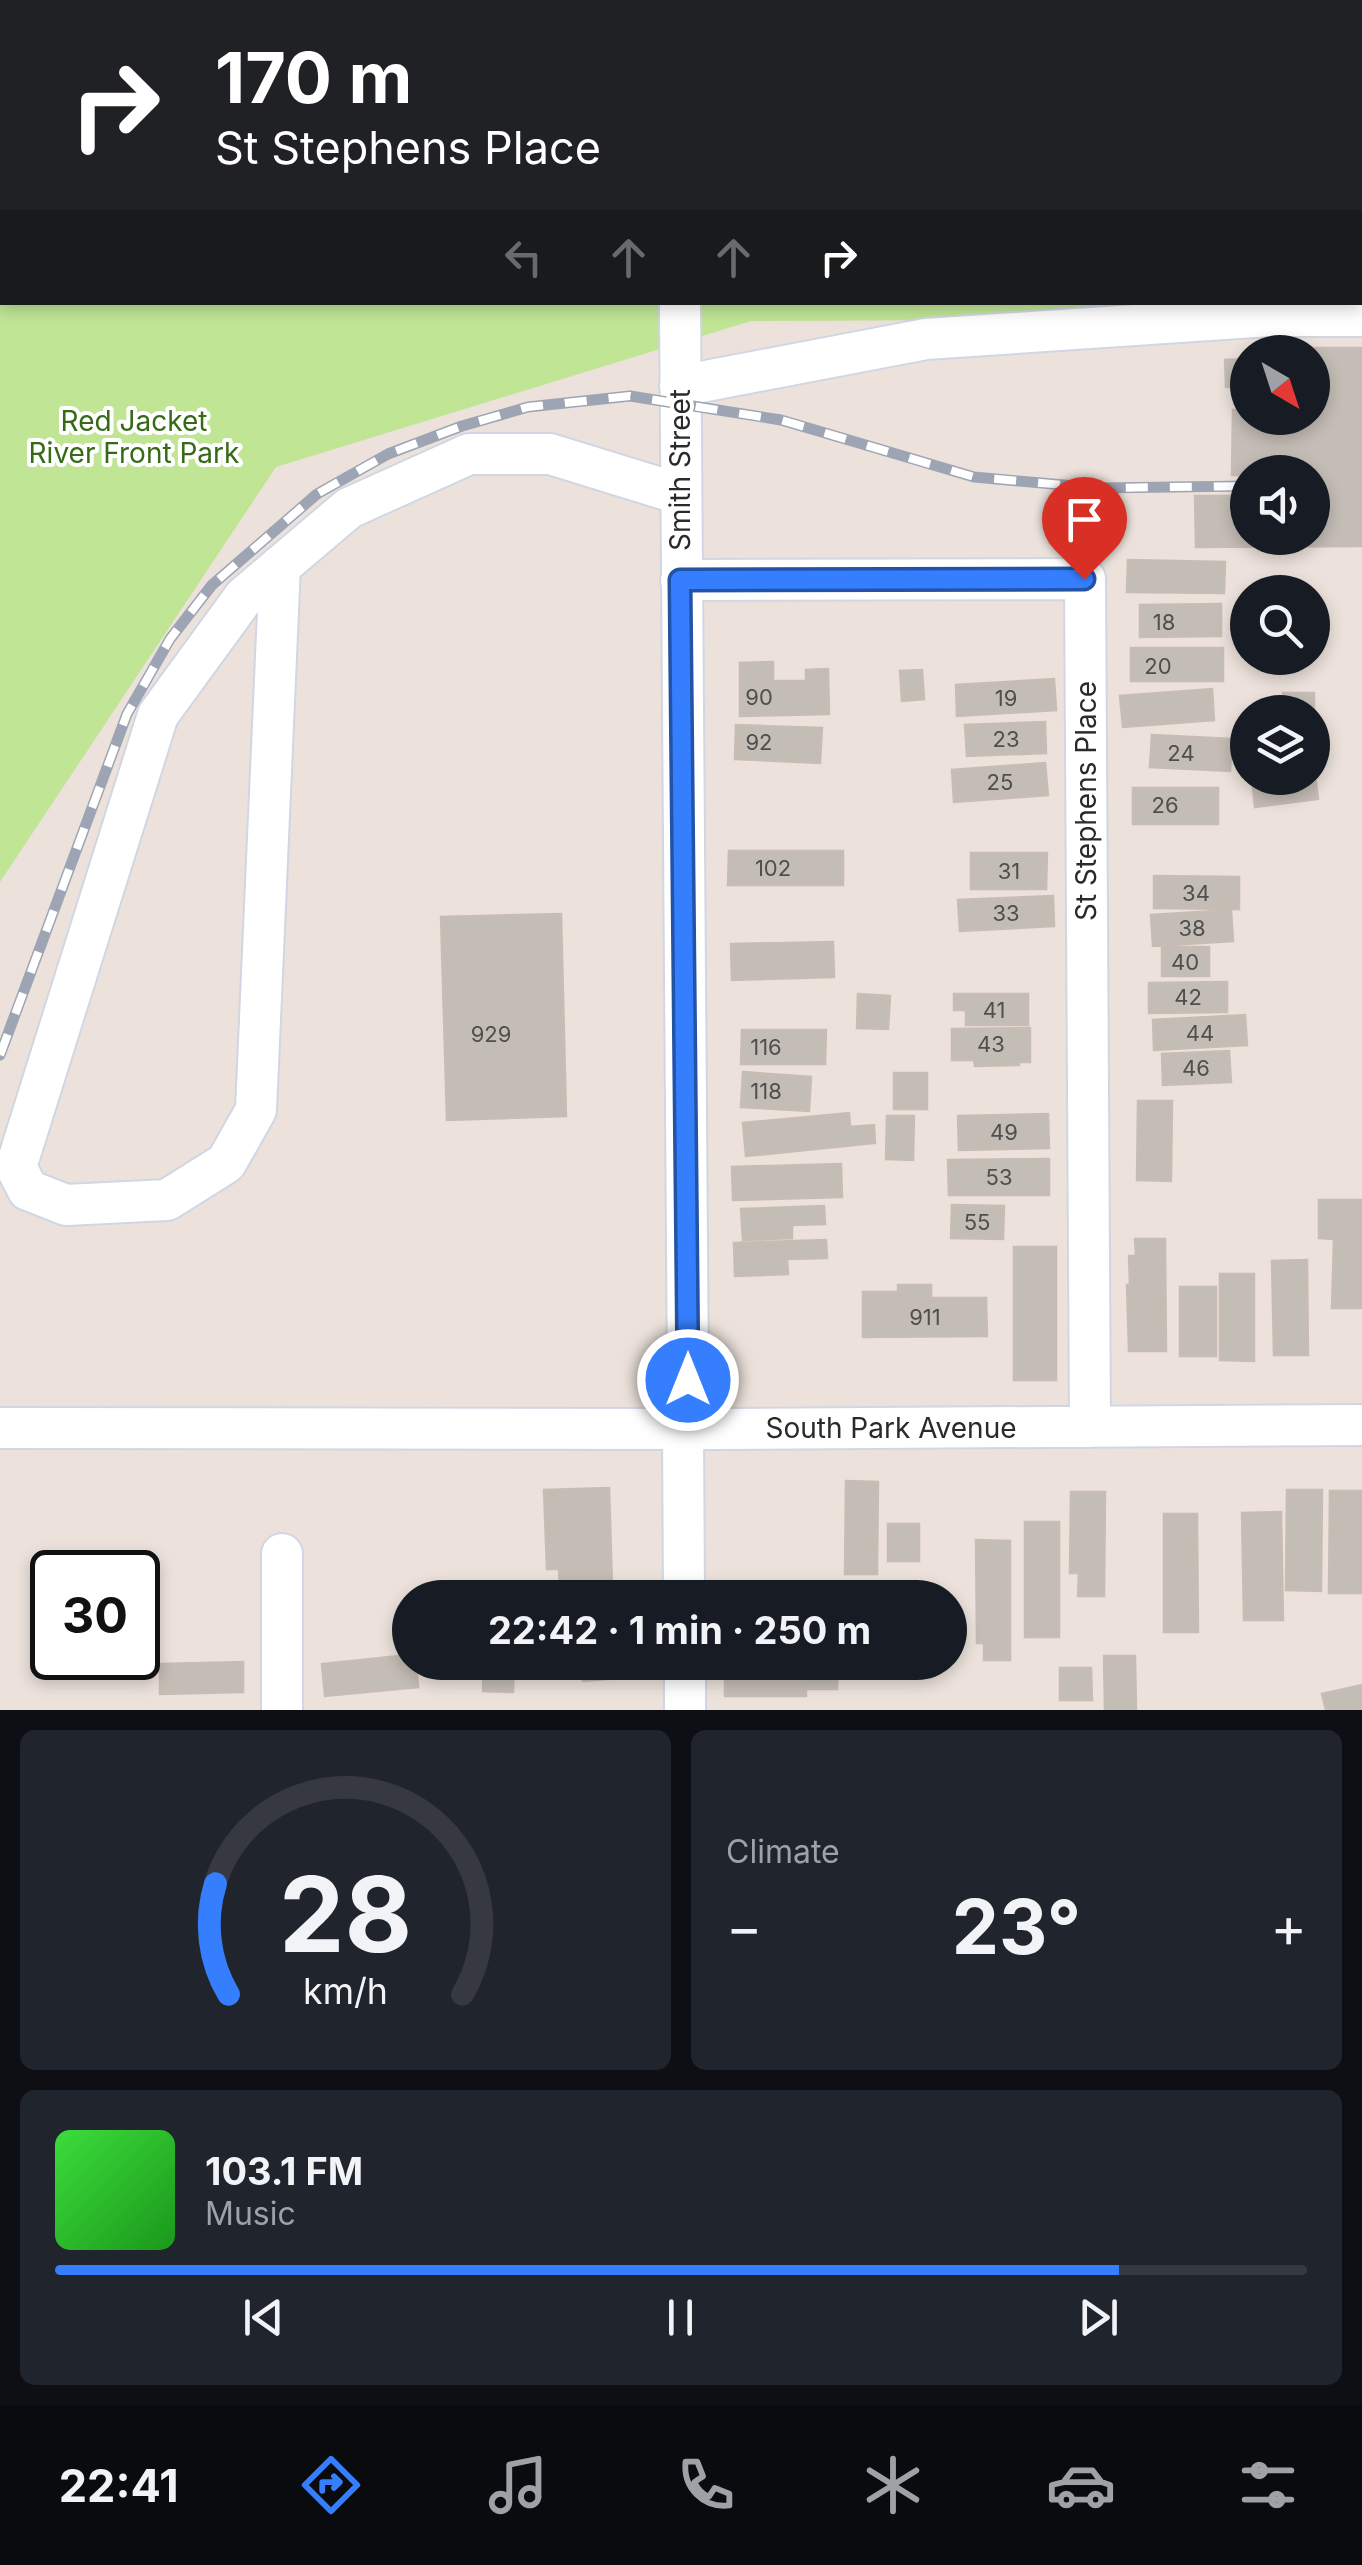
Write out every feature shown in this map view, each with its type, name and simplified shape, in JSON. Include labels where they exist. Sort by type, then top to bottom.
[{"type":"street","name":"Smith Street","points":[[680,305],[688,1360],[683,1429],[684,1580]]},
{"type":"street","points":[[680,386],[926,339],[1269,316],[1362,316]]},
{"type":"street","points":[[280,566],[256,1110],[226,1163],[167,1200],[66,1205],[28,1190],[8,1176],[158,715],[244,597],[280,566],[349,508],[469,454],[550,454],[680,494]]},
{"type":"street","name":"St Stephens Place","points":[[680,580],[1084,579],[1090,1427]]},
{"type":"street","name":"South Park Avenue","points":[[0,1428],[1362,1426]]},
{"type":"street","points":[[282,1554],[282,1710]]},
{"type":"street","points":[[685,1680],[686,1710]]},
{"type":"green space","name":"Red Jacket River Front Park","points":[[0,305],[1362,305],[1362,318],[751,321],[276,467],[0,882]]},
{"type":"building","points":[[1330,348],[1362,348],[1362,546],[1330,546],[1330,455],[1232,455],[1233,435],[1330,435]]},
{"type":"building","points":[[1225,360],[1230,360],[1230,387],[1226,387]]},
{"type":"building","points":[[1195,496],[1230,496],[1230,547],[1196,547]]},
{"type":"building","points":[[1128,560],[1225,562],[1224,593],[1127,592]]},
{"type":"building","points":[[1221,604],[1221,636],[1140,637],[1140,605]]},
{"type":"building","points":[[1131,648],[1223,648],[1223,681],[1131,681]]},
{"type":"building","points":[[773,662],[773,681],[806,681],[806,670],[828,669],[829,714],[740,716],[740,663]]},
{"type":"building","points":[[922,670],[924,699],[902,701],[900,671]]},
{"type":"building","points":[[1054,679],[1056,710],[957,716],[956,685]]},
{"type":"building","points":[[1212,689],[1214,720],[1123,727],[1120,696]]},
{"type":"building","points":[[1045,722],[1046,753],[967,756],[965,725]]},
{"type":"building","points":[[736,725],[822,728],[820,763],[735,759]]},
{"type":"building","points":[[1152,735],[1230,739],[1230,771],[1150,767]]},
{"type":"building","points":[[1045,763],[1048,795],[954,802],[952,770]]},
{"type":"building","points":[[1133,788],[1218,788],[1218,824],[1133,824]]},
{"type":"building","points":[[1254,795],[1318,795],[1318,799],[1255,807]]},
{"type":"building","points":[[729,851],[843,851],[843,885],[728,885]]},
{"type":"building","points":[[971,853],[1047,853],[1046,889],[971,889]]},
{"type":"building","points":[[1154,876],[1239,877],[1239,909],[1154,908]]},
{"type":"building","points":[[1053,896],[1054,926],[960,931],[958,900]]},
{"type":"building","points":[[1231,910],[1233,941],[1153,946],[1151,915]]},
{"type":"building","points":[[561,914],[566,1116],[447,1120],[441,917]]},
{"type":"building","points":[[833,942],[834,977],[732,980],[731,944]]},
{"type":"building","points":[[1162,947],[1209,947],[1209,976],[1162,976]]},
{"type":"building","points":[[1227,982],[1227,1012],[1149,1013],[1149,983]]},
{"type":"building","points":[[858,994],[890,996],[888,1029],[857,1028]]},
{"type":"building","points":[[954,994],[1028,994],[1028,1025],[966,1025],[966,1010],[954,1010]]},
{"type":"building","points":[[1245,1015],[1247,1045],[1154,1050],[1153,1020]]},
{"type":"building","points":[[1030,1028],[1030,1062],[975,1066],[974,1060],[952,1060],[952,1029]]},
{"type":"building","points":[[742,1030],[826,1030],[825,1064],[741,1064]]},
{"type":"building","points":[[1229,1051],[1231,1082],[1163,1085],[1162,1054]]},
{"type":"building","points":[[743,1072],[811,1077],[809,1111],[741,1107]]},
{"type":"building","points":[[894,1073],[927,1073],[927,1109],[894,1109]]},
{"type":"building","points":[[1138,1101],[1172,1101],[1171,1181],[1137,1180]]},
{"type":"building","points":[[849,1113],[850,1127],[874,1125],[875,1143],[746,1156],[743,1123]]},
{"type":"building","points":[[1048,1114],[1049,1148],[959,1150],[958,1116]]},
{"type":"building","points":[[887,1116],[914,1116],[913,1160],[886,1159]]},
{"type":"building","points":[[1049,1159],[1049,1195],[949,1195],[948,1160]]},
{"type":"building","points":[[841,1164],[842,1197],[733,1200],[732,1167]]},
{"type":"building","points":[[1319,1200],[1362,1200],[1361,1308],[1332,1308],[1334,1239],[1319,1238]]},
{"type":"building","points":[[952,1205],[1004,1206],[1003,1239],[951,1238]]},
{"type":"building","points":[[824,1206],[825,1224],[792,1225],[792,1238],[743,1240],[741,1209]]},
{"type":"building","points":[[1135,1239],[1165,1239],[1166,1351],[1129,1351],[1127,1285],[1129,1256],[1136,1256]]},
{"type":"building","points":[[826,1240],[827,1258],[787,1259],[788,1274],[735,1276],[734,1243]]},
{"type":"building","points":[[1014,1247],[1056,1247],[1056,1380],[1014,1380]]},
{"type":"building","points":[[1307,1260],[1308,1355],[1274,1355],[1272,1261]]},
{"type":"building","points":[[1220,1274],[1254,1274],[1254,1361],[1220,1360]]},
{"type":"building","points":[[898,1285],[931,1285],[931,1298],[986,1298],[987,1336],[863,1337],[863,1292],[898,1292]]},
{"type":"building","points":[[1180,1287],[1216,1287],[1216,1356],[1180,1356]]},
{"type":"building","points":[[846,1481],[878,1482],[877,1574],[845,1574]]},
{"type":"building","points":[[609,1488],[612,1580],[559,1580],[559,1569],[547,1569],[544,1490]]},
{"type":"building","points":[[1287,1490],[1322,1490],[1321,1591],[1286,1590]]},
{"type":"building","points":[[1330,1491],[1362,1491],[1362,1593],[1329,1593]]},
{"type":"building","points":[[1071,1492],[1105,1492],[1104,1596],[1078,1596],[1079,1573],[1070,1573]]},
{"type":"building","points":[[1281,1512],[1283,1620],[1244,1620],[1242,1513]]},
{"type":"building","points":[[1164,1514],[1197,1514],[1198,1632],[1164,1632]]},
{"type":"building","points":[[1025,1522],[1059,1522],[1059,1637],[1025,1637]]},
{"type":"building","points":[[888,1524],[919,1524],[919,1561],[888,1561]]},
{"type":"building","points":[[976,1540],[1010,1541],[1010,1660],[984,1660],[984,1643],[977,1643]]},
{"type":"building","points":[[1104,1656],[1135,1656],[1136,1710],[1105,1710]]},
{"type":"building","points":[[392,1657],[392,1680],[417,1680],[418,1687],[325,1696],[322,1664]]},
{"type":"building","points":[[243,1662],[243,1692],[160,1694],[160,1664]]},
{"type":"building","points":[[1060,1668],[1091,1668],[1092,1700],[1060,1700]]},
{"type":"building","points":[[483,1680],[513,1680],[513,1692],[483,1691]]},
{"type":"building","points":[[725,1680],[837,1680],[837,1689],[806,1689],[806,1696],[725,1696]]},
{"type":"building","points":[[1362,1685],[1362,1710],[1326,1710],[1322,1694]]},
{"type":"railway","points":[[0,1055],[127,714],[170,639],[212,585],[317,494],[388,454],[528,407],[630,396],[781,420],[974,477],[1098,488],[1230,486]]},
{"type":"route","points":[[688,1380],[680,580],[1084,579]]}]
